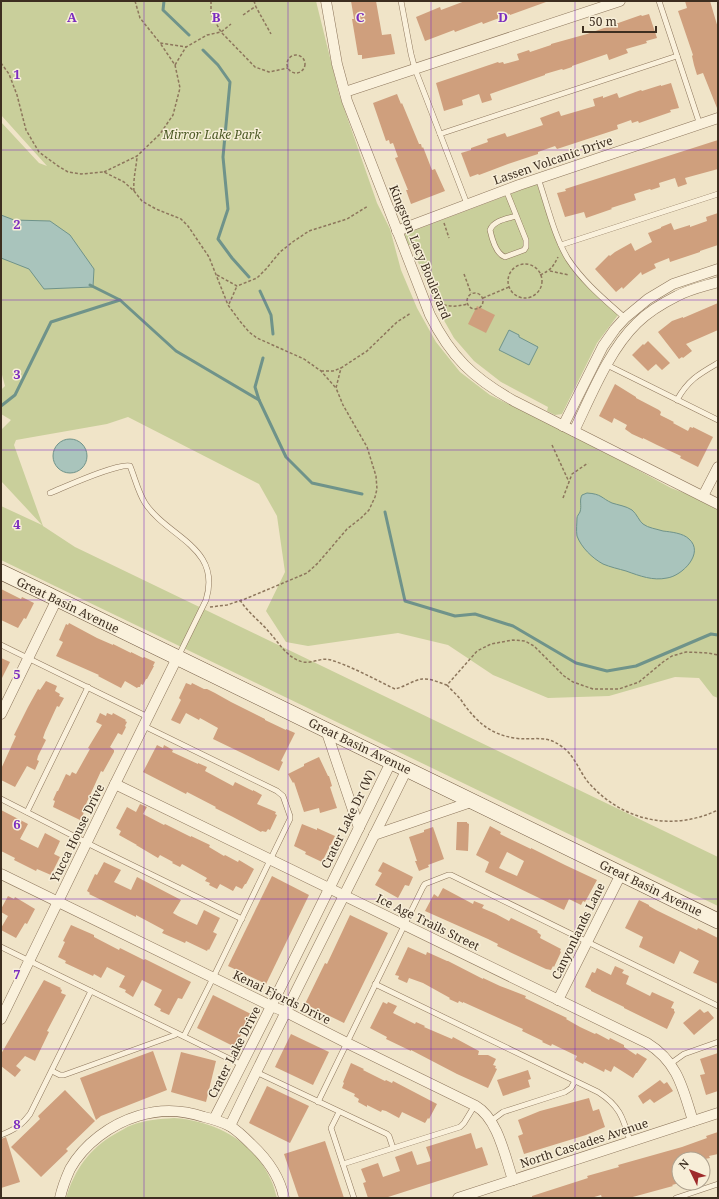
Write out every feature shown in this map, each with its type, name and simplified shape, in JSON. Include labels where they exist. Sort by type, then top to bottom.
[{"type":"street","name":"Kingston Lacy Boulevard","points":[[326,1],[337,64],[345,92],[430,315],[445,341],[457,357],[484,382],[498,391],[563,426],[718,504]]},
{"type":"street","points":[[345,92],[620,1]]},
{"type":"street","name":"Lassen Volcanic Drive","points":[[397,230],[538,178],[718,118]]},
{"type":"street","points":[[563,426],[603,346],[625,318],[648,299],[674,284],[718,269]]},
{"type":"street","points":[[574,431],[606,365],[629,331],[654,309],[679,295],[718,282]]},
{"type":"street","points":[[703,496],[718,467]]},
{"type":"street","name":"Great Basin Avenue","points":[[1,572],[718,921]]},
{"type":"street","points":[[1,714],[57,598]]},
{"type":"street","name":"Yucca House Drive","points":[[1,1019],[177,658]]},
{"type":"street","points":[[326,730],[359,828]]},
{"type":"street","name":"Crater Lake Dr (W)","points":[[330,889],[391,762]]},
{"type":"street","points":[[230,1126],[407,769]]},
{"type":"street","name":"Ice Age Trails Street","points":[[115,784],[652,1046],[670,1064],[681,1083],[693,1121]]},
{"type":"street","points":[[374,835],[474,801]]},
{"type":"street","name":"Kenai Fjords Drive","points":[[1,874],[475,1105],[482,1110],[491,1121],[497,1133],[513,1180]]},
{"type":"street","name":"Canyonlands Lane","points":[[558,1000],[621,874]]},
{"type":"street","name":"Crater Lake Drive","points":[[214,1119],[330,889]]},
{"type":"street","points":[[60,1198],[62,1188],[70,1169],[91,1143],[121,1123],[137,1116],[167,1111],[190,1112],[214,1119],[230,1126],[260,1152],[274,1172],[284,1198]]},
{"type":"street","name":"North Cascades Avenue","points":[[458,1198],[718,1113]]},
{"type":"lane","points":[[401,1],[414,69],[467,204]]},
{"type":"lane","points":[[659,1],[700,125]]},
{"type":"lane","points":[[440,134],[677,56]]},
{"type":"lane","points":[[538,178],[561,245],[567,258],[577,272],[602,298],[625,318]]},
{"type":"lane","points":[[506,190],[526,240],[526,247],[524,250],[505,257],[501,256],[490,230],[492,226],[498,222],[516,216]]},
{"type":"lane","points":[[561,245],[718,194]]},
{"type":"lane","points":[[678,400],[684,388],[690,381],[718,363]]},
{"type":"lane","points":[[606,365],[718,420]]},
{"type":"lane","points":[[50,493],[114,468],[126,465],[130,466],[145,503],[158,518],[201,556],[208,571],[209,586],[206,600],[177,658]]},
{"type":"lane","points":[[1,645],[88,687],[146,721],[283,796],[290,819],[184,1036]]},
{"type":"lane","points":[[27,812],[88,687]]},
{"type":"lane","points":[[1,799],[242,919]]},
{"type":"lane","points":[[318,1102],[425,884],[451,875],[718,1006]]},
{"type":"lane","points":[[1,947],[242,1064]]},
{"type":"lane","points":[[375,984],[602,1094],[617,1107],[625,1123],[630,1141]]},
{"type":"lane","points":[[1,1136],[18,1128],[26,1120],[91,991]]},
{"type":"lane","points":[[52,1071],[60,1075],[64,1075],[175,1035],[176,1033]]},
{"type":"lane","points":[[670,1064],[684,1054],[718,1042]]},
{"type":"lane","points":[[256,1072],[387,1134],[393,1148]]},
{"type":"lane","points":[[491,1121],[507,1111],[565,1092],[571,1088],[575,1081]]},
{"type":"lane","points":[[343,1164],[460,1127],[475,1105]]},
{"type":"lane","points":[[338,1112],[331,1128],[354,1198]]},
{"type":"lane","points":[[676,1198],[718,1184]]},
{"type":"path","points":[[1,63],[9,74],[17,95],[26,130],[39,152],[68,172],[81,174],[104,172],[137,156],[160,134],[173,115],[180,88],[174,65],[160,43],[140,18],[135,1]]},
{"type":"path","points":[[211,1],[211,14],[221,32],[254,67],[270,72],[288,68]]},
{"type":"path","points":[[254,1],[272,34]]},
{"type":"path","points":[[243,15],[256,6]]},
{"type":"path","points":[[174,65],[186,47],[207,35],[221,32],[231,24]]},
{"type":"path","points":[[160,43],[186,47]]},
{"type":"path","points":[[296,54],[304,58],[306,64],[301,72],[295,73],[288,68],[287,62],[290,56],[296,54]]},
{"type":"path","points":[[134,191],[133,180],[137,156]]},
{"type":"path","points":[[104,172],[124,182],[142,201],[156,209],[181,218],[209,256],[228,305],[248,332],[257,338],[304,359],[321,372],[336,388],[343,405],[371,457],[376,476],[377,485],[375,497],[365,514],[347,529],[311,570],[227,605],[202,608]]},
{"type":"path","points":[[228,305],[237,286],[257,278],[280,252],[294,241],[309,231],[347,219],[368,206]]},
{"type":"path","points":[[443,222],[449,238]]},
{"type":"path","points":[[550,271],[558,257]]},
{"type":"path","points":[[523,265],[533,267],[540,274],[542,280],[541,286],[535,295],[524,298],[518,296],[509,287],[508,278],[510,273],[518,266],[523,265]]},
{"type":"path","points":[[540,274],[550,271],[569,275]]},
{"type":"path","points":[[464,274],[471,294]]},
{"type":"path","points":[[217,275],[237,286]]},
{"type":"path","points":[[482,298],[509,287]]},
{"type":"path","points":[[471,294],[479,294],[482,298],[483,303],[478,309],[472,309],[467,304],[467,298],[471,294]]},
{"type":"path","points":[[439,303],[448,306],[467,304]]},
{"type":"path","points":[[321,372],[333,372],[342,368],[367,351],[396,322],[411,313]]},
{"type":"path","points":[[336,388],[342,368]]},
{"type":"path","points":[[552,445],[569,482]]},
{"type":"path","points":[[563,498],[572,474],[588,463]]},
{"type":"path","points":[[240,600],[269,631],[284,650],[298,660],[306,663],[328,659],[341,663],[395,689],[421,679],[428,679],[447,685],[480,723],[492,731],[503,736],[516,738],[542,738],[554,741],[563,746],[571,755],[579,769],[598,794],[610,803],[634,816],[662,821],[685,820],[703,816],[718,810]]},
{"type":"path","points":[[447,685],[477,651],[491,644],[509,640],[525,641],[534,646],[564,676],[573,682],[593,689],[619,689],[639,682],[672,656],[686,652],[718,655]]},
{"type":"green space","name":"Mirror Lake Park","points":[[1,1],[316,1],[339,94],[377,203],[390,229],[401,270],[417,308],[436,342],[460,372],[490,395],[588,443],[671,488],[695,497],[718,510],[718,698],[713,696],[699,678],[675,677],[609,696],[548,698],[493,675],[448,645],[398,633],[308,646],[286,642],[266,611],[285,572],[277,516],[259,484],[128,417],[107,424],[16,440],[14,445],[43,526],[75,547],[718,857],[718,906],[1,560],[1,506],[42,525],[1,481],[1,430],[11,420],[1,414],[1,390],[5,386],[1,371],[1,122],[39,163],[47,166],[1,115]]},
{"type":"green space","points":[[537,184],[556,241],[575,273],[618,315],[597,343],[562,414],[555,415],[547,411],[548,407],[501,382],[474,361],[454,338],[437,308],[411,245],[408,245],[405,237],[405,234]]},
{"type":"green space","points":[[174,1118],[204,1123],[232,1136],[243,1144],[254,1154],[263,1166],[272,1182],[277,1198],[66,1198],[74,1178],[84,1161],[90,1153],[106,1140],[137,1123]]},
{"type":"water","points":[[1,215],[14,220],[50,221],[70,235],[94,269],[93,287],[44,289],[29,269],[1,258]]},
{"type":"water","points":[[509,330],[538,347],[529,365],[499,350]]},
{"type":"water","points":[[67,439],[73,439],[82,444],[86,450],[86,462],[82,468],[73,473],[67,473],[58,468],[53,459],[53,453],[58,444]]},
{"type":"water","points":[[587,493],[599,495],[612,503],[630,509],[642,523],[647,526],[684,535],[693,545],[693,557],[690,563],[679,573],[673,576],[657,579],[641,576],[599,562],[584,548],[577,536],[577,518],[581,510],[581,497]]},
{"type":"building","points":[[351,1],[376,1],[382,35],[391,34],[395,54],[362,59],[362,55],[358,55],[352,19],[354,19]]},
{"type":"building","points":[[465,1],[546,2],[483,24],[482,22],[455,32],[454,30],[425,41],[416,17],[440,7],[441,10]]},
{"type":"building","points":[[685,1],[710,1],[718,28],[718,108],[703,73],[697,75],[693,55],[678,11],[687,8]]},
{"type":"building","points":[[649,14],[657,38],[646,41],[647,43],[626,49],[628,53],[609,60],[607,54],[563,70],[545,74],[490,94],[492,100],[482,103],[479,94],[462,100],[463,105],[444,111],[436,83],[498,62],[503,62],[504,64],[519,60],[517,54],[529,50],[530,52],[641,15]]},
{"type":"building","points":[[671,83],[679,108],[670,110],[671,112],[639,123],[638,121],[632,123],[631,120],[617,125],[618,129],[557,149],[555,146],[538,152],[538,154],[470,177],[461,153],[488,142],[487,139],[505,133],[507,137],[543,125],[540,118],[559,111],[561,116],[595,106],[593,99],[603,96],[603,98],[617,93],[619,98],[641,90],[642,91]]},
{"type":"building","points":[[397,94],[419,144],[421,144],[422,148],[423,147],[432,170],[435,169],[445,191],[411,204],[406,190],[408,190],[395,158],[398,157],[393,143],[390,144],[389,140],[386,141],[373,103]]},
{"type":"building","points":[[718,140],[718,169],[685,178],[687,184],[678,187],[675,178],[659,183],[660,187],[634,194],[636,200],[586,218],[584,212],[565,217],[557,193],[566,191],[565,189]]},
{"type":"building","points":[[718,213],[718,245],[670,262],[669,258],[654,264],[656,268],[642,275],[641,272],[623,289],[622,287],[616,292],[595,269],[609,255],[610,256],[631,243],[635,251],[652,242],[648,233],[661,227],[671,223],[674,230],[690,225],[690,227],[707,221],[706,217]]},
{"type":"building","points":[[718,303],[718,330],[686,344],[692,351],[683,358],[682,357],[679,359],[658,332],[672,321],[683,318]]},
{"type":"building","points":[[477,306],[495,315],[486,333],[468,324]]},
{"type":"building","points":[[648,341],[670,363],[662,370],[656,364],[648,371],[632,355]]},
{"type":"building","points":[[615,384],[636,398],[659,410],[661,412],[660,415],[674,422],[673,423],[688,431],[690,427],[693,427],[713,437],[698,467],[680,458],[681,456],[632,434],[625,429],[627,425],[614,418],[612,423],[599,416]]},
{"type":"building","points":[[1,589],[21,599],[22,597],[34,603],[26,619],[24,618],[18,628],[1,620]]},
{"type":"building","points":[[69,623],[97,638],[155,662],[143,685],[141,684],[140,687],[137,688],[125,681],[121,688],[98,676],[99,675],[56,656],[63,642],[59,640],[66,624],[68,625]]},
{"type":"building","points":[[1,658],[10,662],[1,680]]},
{"type":"building","points":[[46,681],[57,686],[55,691],[60,694],[59,696],[64,698],[59,707],[57,706],[45,732],[43,738],[46,740],[38,756],[37,760],[39,761],[35,770],[27,766],[15,787],[1,780],[1,769],[16,736],[14,735],[28,707],[38,689],[40,690]]},
{"type":"building","points":[[186,683],[191,685],[192,683],[207,689],[265,720],[295,733],[281,761],[283,762],[279,771],[213,739],[218,728],[200,718],[199,720],[186,713],[180,724],[171,720],[181,700],[179,698]]},
{"type":"building","points":[[100,713],[106,716],[107,713],[112,715],[113,713],[127,722],[122,735],[118,733],[110,747],[114,750],[114,752],[103,772],[101,771],[86,804],[88,805],[80,820],[53,807],[55,801],[53,800],[66,774],[70,776],[72,772],[76,774],[90,749],[88,748],[102,725],[96,722]]},
{"type":"building","points":[[157,745],[163,748],[164,745],[173,750],[172,752],[207,767],[205,771],[233,786],[235,782],[262,795],[257,804],[276,812],[275,814],[277,815],[270,830],[268,829],[266,832],[261,832],[187,792],[186,794],[143,772]]},
{"type":"building","points":[[319,757],[329,776],[332,786],[330,787],[337,808],[320,813],[319,808],[304,812],[294,782],[293,783],[288,774]]},
{"type":"building","points":[[140,804],[147,807],[143,814],[210,845],[209,847],[224,856],[225,855],[238,862],[239,860],[254,869],[246,884],[242,889],[236,886],[233,891],[220,884],[217,889],[205,881],[207,878],[182,864],[180,867],[160,855],[158,858],[119,835],[121,831],[116,828],[127,807],[136,812]]},
{"type":"building","points":[[1,810],[28,824],[20,839],[38,848],[45,833],[60,841],[54,854],[60,857],[51,875],[37,869],[36,871],[14,860],[15,858],[1,851]]},
{"type":"building","points":[[457,822],[467,822],[469,824],[468,851],[456,850]]},
{"type":"building","points":[[302,824],[317,830],[317,828],[335,836],[322,862],[305,854],[306,852],[294,846]]},
{"type":"building","points":[[490,826],[501,832],[500,834],[597,880],[585,902],[583,901],[581,905],[569,899],[564,910],[485,872],[489,862],[476,855]],"holes":[[[507,852],[524,861],[517,876],[499,868]]]},
{"type":"building","points":[[433,827],[444,859],[428,865],[429,867],[419,871],[409,837]]},
{"type":"building","points":[[104,862],[121,870],[114,882],[131,890],[137,877],[181,900],[173,913],[178,916],[197,925],[204,910],[220,918],[213,932],[217,934],[209,950],[208,949],[207,951],[186,941],[185,943],[162,933],[164,930],[136,915],[136,917],[89,894],[90,893],[87,891],[95,874],[97,875]]},
{"type":"building","points":[[383,862],[413,877],[409,886],[405,885],[398,898],[375,885],[382,873],[378,871]]},
{"type":"building","points":[[272,876],[309,895],[266,984],[228,966]]},
{"type":"building","points":[[443,888],[473,904],[474,901],[484,905],[482,908],[509,921],[511,918],[538,931],[537,932],[541,935],[540,938],[561,949],[554,967],[553,966],[551,970],[546,969],[497,946],[498,944],[488,939],[425,911],[434,894],[438,897]]},
{"type":"building","points":[[8,896],[14,899],[15,897],[35,909],[27,924],[25,923],[16,938],[1,930],[8,916],[1,912],[1,909]]},
{"type":"building","points":[[639,900],[697,930],[698,928],[718,938],[718,984],[693,973],[699,961],[680,951],[674,964],[639,947],[643,937],[625,928]]},
{"type":"building","points":[[350,915],[388,933],[344,1023],[305,1004],[325,963],[327,964]]},
{"type":"building","points":[[71,925],[94,935],[94,937],[119,950],[120,948],[144,960],[145,959],[191,982],[182,999],[178,998],[169,1015],[160,1011],[161,1009],[154,1005],[162,990],[142,980],[133,997],[125,992],[126,990],[119,987],[125,976],[107,967],[101,978],[94,974],[93,976],[65,963],[66,961],[58,957],[65,942],[63,941]]},
{"type":"building","points":[[408,947],[426,955],[427,952],[483,979],[526,996],[525,998],[567,1018],[566,1019],[580,1027],[609,1040],[610,1038],[624,1045],[624,1047],[636,1055],[637,1053],[647,1059],[633,1078],[614,1066],[611,1072],[605,1069],[604,1072],[584,1062],[583,1064],[575,1060],[577,1056],[552,1044],[551,1046],[542,1042],[543,1041],[522,1031],[523,1029],[463,1002],[459,1001],[458,1003],[449,999],[450,998],[423,983],[409,978],[407,983],[398,979],[399,976],[395,975]]},
{"type":"building","points":[[615,966],[624,970],[622,973],[629,976],[626,984],[650,996],[652,992],[674,1002],[671,1008],[674,1009],[675,1012],[667,1029],[585,987],[592,972],[595,973],[597,968],[611,975]]},
{"type":"building","points":[[44,980],[61,988],[61,993],[66,995],[47,1031],[49,1032],[35,1061],[25,1056],[16,1066],[21,1070],[15,1077],[1,1066],[1,1054]]},
{"type":"building","points":[[213,995],[251,1014],[235,1047],[197,1028]]},
{"type":"building","points":[[383,1002],[387,1004],[388,1002],[397,1006],[393,1013],[452,1039],[453,1037],[479,1051],[478,1055],[488,1055],[496,1059],[493,1065],[496,1066],[495,1068],[497,1069],[488,1088],[386,1039],[387,1037],[370,1028]]},
{"type":"building","points":[[700,1009],[704,1013],[708,1011],[714,1018],[694,1035],[683,1023]]},
{"type":"building","points":[[291,1034],[329,1052],[313,1085],[275,1067]]},
{"type":"building","points":[[153,1051],[167,1090],[101,1116],[96,1120],[80,1078]]},
{"type":"building","points":[[181,1052],[216,1061],[206,1102],[171,1092]]},
{"type":"building","points":[[718,1053],[718,1091],[706,1095],[700,1075],[705,1074],[700,1059]]},
{"type":"building","points":[[351,1063],[385,1081],[386,1080],[392,1083],[393,1081],[437,1104],[429,1119],[428,1118],[425,1123],[402,1112],[399,1118],[386,1111],[382,1110],[381,1112],[358,1102],[359,1099],[354,1096],[355,1094],[342,1088]]},
{"type":"building","points":[[528,1070],[531,1079],[528,1080],[530,1087],[503,1096],[497,1080]]},
{"type":"building","points":[[660,1080],[664,1084],[667,1082],[673,1091],[654,1103],[650,1099],[643,1104],[638,1096]]},
{"type":"building","points":[[267,1086],[309,1106],[290,1143],[249,1123]]},
{"type":"building","points":[[65,1090],[95,1121],[66,1149],[68,1151],[41,1177],[11,1147],[40,1119],[38,1116]]},
{"type":"building","points":[[589,1098],[593,1111],[599,1109],[605,1127],[586,1135],[524,1154],[518,1136],[523,1134],[518,1120],[540,1111]]},
{"type":"building","points":[[718,1132],[718,1154],[711,1156],[711,1151],[671,1151],[671,1187],[629,1198],[602,1198],[601,1195],[591,1198],[532,1198],[532,1196],[588,1178],[587,1176],[619,1167],[618,1165],[682,1147],[707,1138],[706,1136]]},
{"type":"building","points":[[471,1133],[476,1149],[482,1147],[488,1165],[385,1198],[368,1198],[363,1183],[366,1182],[361,1169],[378,1163],[383,1177],[400,1171],[395,1157],[412,1151],[417,1165],[431,1161],[426,1147]]},
{"type":"building","points":[[6,1137],[20,1182],[1,1188],[1,1139]]},
{"type":"building","points":[[325,1141],[344,1198],[299,1198],[284,1154]]},
{"type":"waterway","points":[[164,1],[163,10],[189,35]]},
{"type":"waterway","points":[[203,50],[218,65],[230,82],[223,157],[228,209],[218,239],[249,277]]},
{"type":"waterway","points":[[90,285],[120,300]]},
{"type":"waterway","points":[[260,291],[271,315],[273,334]]},
{"type":"waterway","points":[[1,406],[15,395],[51,322],[120,300],[176,351],[259,400]]},
{"type":"waterway","points":[[263,358],[255,387],[259,400],[286,457],[312,483],[362,494]]},
{"type":"waterway","points":[[385,512],[405,601],[455,616],[475,614],[513,626],[576,663],[607,671],[636,666],[711,634],[718,635]]}]
